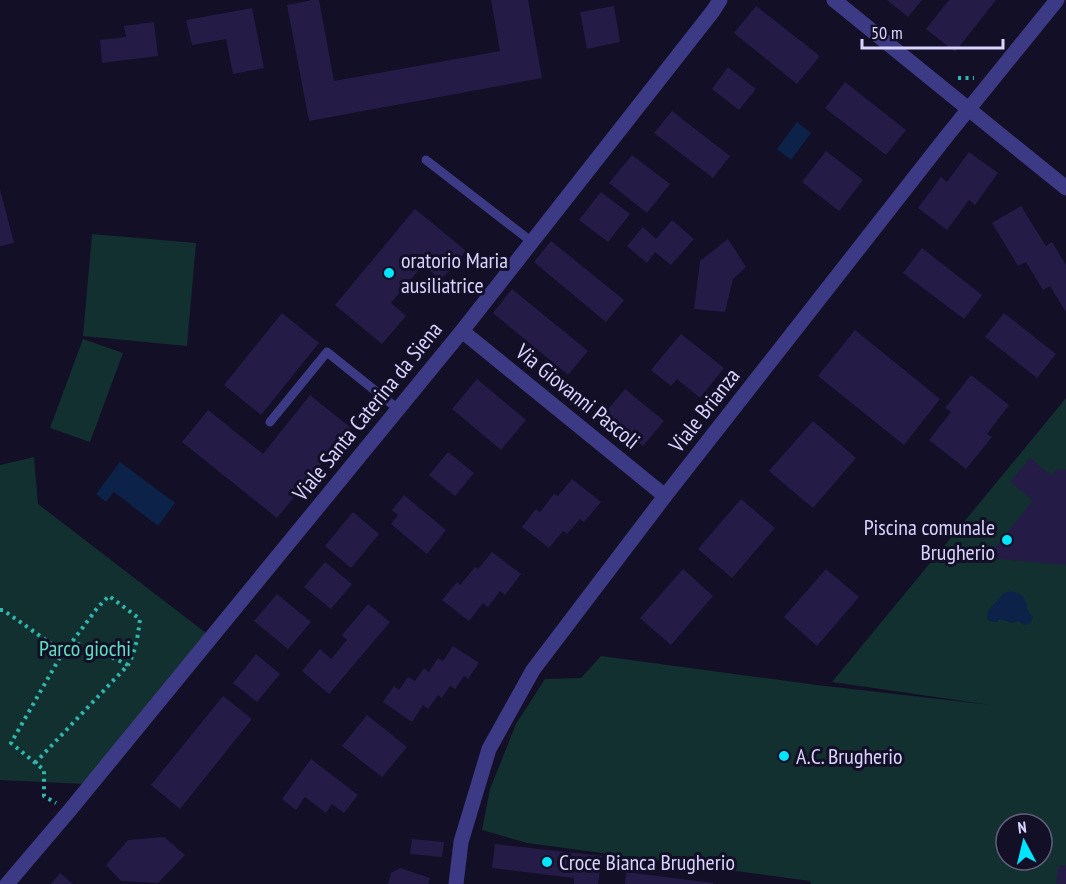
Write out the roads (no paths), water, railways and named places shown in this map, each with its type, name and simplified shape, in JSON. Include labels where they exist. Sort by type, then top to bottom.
[{"type":"street","name":"Viale Santa Caterina da Siena","points":[[7,884],[462,331],[720,0]]},
{"type":"street","points":[[834,0],[1066,188]]},
{"type":"street","name":"Viale Brianza","points":[[456,884],[460,842],[489,749],[533,670],[665,496],[1057,0]]},
{"type":"street","name":"Via Giovanni Pascoli","points":[[462,331],[665,496]]},
{"type":"lane","points":[[426,160],[532,242]]},
{"type":"lane","points":[[270,422],[327,352],[398,409]]},
{"type":"water","points":[[797,122],[811,133],[791,160],[777,149]]},
{"type":"water","points":[[120,462],[175,503],[158,526],[114,492],[106,502],[96,494]]},
{"type":"water","points":[[1011,591],[1018,593],[1027,603],[1027,609],[1033,617],[1029,624],[1024,625],[1019,621],[1012,623],[1000,619],[996,622],[988,620],[988,611],[1004,593]]},
{"type":"place","name":"oratorio Maria ausiliatrice","points":[[389,273]]},
{"type":"place","name":"Piscina comunale Brugherio","points":[[1007,540]]},
{"type":"place","name":"A.C. Brugherio","points":[[784,756]]},
{"type":"place","name":"Croce Bianca Brugherio","points":[[547,862]]},
{"type":"park label","name":"Parco giochi","points":[[85,648]]}]
